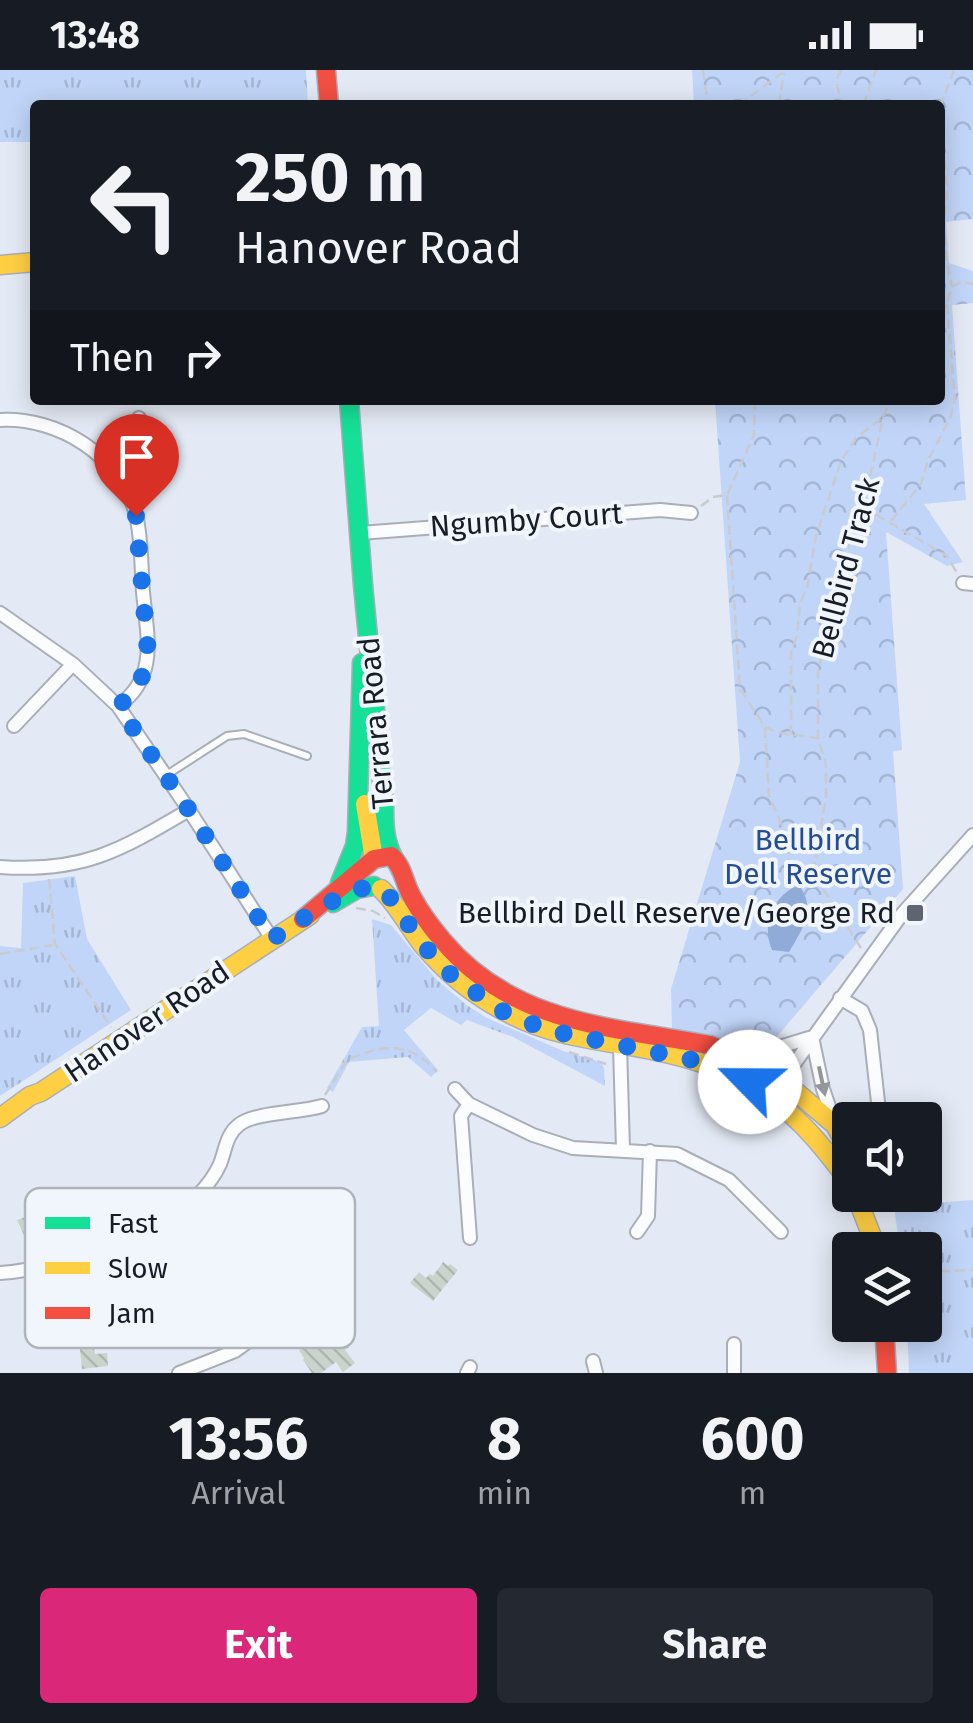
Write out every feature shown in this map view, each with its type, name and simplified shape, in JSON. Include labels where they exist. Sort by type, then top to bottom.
[{"type":"main road","points":[[326,70],[329,100]]},
{"type":"main road","points":[[0,265],[30,262]]},
{"type":"main road","name":"Terrara Road","points":[[350,405],[384,834],[409,893],[436,934],[476,976],[534,1008],[777,1088],[832,1157]]},
{"type":"main road","name":"Terrara Road","points":[[337,888],[355,846],[363,585]]},
{"type":"main road","name":"Terrara Road","points":[[360,774],[372,861]]},
{"type":"main road","points":[[384,855],[398,866],[396,885],[377,888],[367,876],[372,861],[384,855]]},
{"type":"main road","name":"Hanover Road","points":[[303,918],[372,861]]},
{"type":"main road","name":"Terrara Road","points":[[377,888],[389,896],[423,945],[452,976],[524,1022],[547,1030],[710,1045],[832,1123]]},
{"type":"main road","name":"Hanover Road","points":[[0,1120],[30,1096],[303,918],[357,889],[377,888]]},
{"type":"main road","points":[[885,1342],[887,1373]]},
{"type":"street","points":[[107,462],[139,418]]},
{"type":"street","points":[[0,420],[19,419],[58,430],[107,462],[129,496],[136,516],[148,653],[140,686],[118,706]]},
{"type":"street","name":"Ngumby Court","points":[[360,532],[660,510],[692,512]]},
{"type":"street","points":[[0,613],[73,664],[118,706],[272,939]]},
{"type":"street","points":[[14,726],[73,664]]},
{"type":"street","points":[[0,867],[47,867],[90,860],[136,842],[189,810]]},
{"type":"street","points":[[777,1088],[902,914],[973,835]]},
{"type":"street","points":[[840,998],[862,1012],[870,1030],[878,1102]]},
{"type":"street","points":[[812,1036],[832,1116]]},
{"type":"street","name":"Terrara Road","points":[[710,1045],[760,1054],[812,1036]]},
{"type":"street","points":[[622,1038],[624,1150]]},
{"type":"street","points":[[456,1090],[468,1104],[532,1135],[574,1148],[677,1154],[728,1180],[781,1232]]},
{"type":"street","points":[[468,1104],[461,1116],[470,1238]]},
{"type":"street","points":[[204,1188],[212,1178],[230,1134],[241,1123],[322,1106]]},
{"type":"street","points":[[638,1232],[648,1216],[650,1151]]},
{"type":"street","points":[[0,1273],[25,1269]]},
{"type":"street","points":[[734,1344],[734,1373]]},
{"type":"street","points":[[179,1373],[240,1348]]},
{"type":"lane","points":[[165,776],[227,736],[244,734],[307,756]]},
{"type":"path","points":[[702,70],[707,100]]},
{"type":"path","points":[[746,100],[785,70]]},
{"type":"path","points":[[780,100],[785,70]]},
{"type":"path","points":[[841,70],[836,81],[841,100]]},
{"type":"path","points":[[864,100],[876,70]]},
{"type":"path","points":[[943,100],[954,70]]},
{"type":"path","points":[[945,170],[945,215]]},
{"type":"path","points":[[890,521],[920,484],[950,419],[955,398],[948,304],[952,286],[945,244]]},
{"type":"path","points":[[952,286],[962,282],[973,284]]},
{"type":"path","points":[[945,308],[948,304]]},
{"type":"path","points":[[754,405],[754,435],[727,495],[740,689],[765,727],[769,796],[788,840],[789,873],[814,874],[868,960]]},
{"type":"path","name":"Bellbird Track","points":[[814,874],[826,798],[826,764],[818,738],[818,671],[888,405]]},
{"type":"path","points":[[790,735],[791,651],[816,536],[841,461],[856,438],[884,417]]},
{"type":"path","points":[[692,512],[713,497],[727,495]]},
{"type":"path","points":[[861,506],[946,556],[968,584]]},
{"type":"path","points":[[765,727],[818,738]]},
{"type":"path","points":[[49,881],[54,944],[111,1026]]},
{"type":"path","points":[[0,954],[54,944]]},
{"type":"path","points":[[322,1106],[346,1062],[365,1053],[404,1048],[421,1056],[437,1072]]},
{"type":"path","points":[[942,1271],[973,1270]]},
{"type":"green space","points":[[0,70],[306,70],[308,100],[30,100],[30,142],[0,142]]},
{"type":"green space","name":"Bellbird Dell Reserve","points":[[692,70],[973,70],[973,219],[946,222],[949,263],[973,271],[973,303],[952,305],[966,500],[924,504],[963,562],[947,566],[886,532],[902,750],[893,751],[903,889],[774,1040],[722,1043],[672,1030],[671,989],[740,762],[715,405],[945,405],[945,100],[694,100]]},
{"type":"green space","points":[[75,876],[87,939],[131,1010],[0,1096],[0,946],[21,948],[23,883]]},
{"type":"green space","points":[[372,919],[391,925],[437,980],[487,1018],[563,1051],[601,1062],[605,1086],[513,1037],[467,1020],[461,1025],[431,1008],[404,1030],[438,1070],[431,1077],[408,1057],[349,1062],[333,1092],[327,1088],[362,1027],[379,1026]]},
{"type":"green space","points":[[973,1200],[973,1373],[909,1373],[908,1342],[942,1342],[942,1232],[898,1232],[895,1212],[942,1212],[942,1202]]},
{"type":"shaded area","points":[[799,885],[807,902],[803,927],[789,952],[772,950],[768,931],[772,912],[782,896]]},
{"type":"building","points":[[25,1217],[25,1237],[17,1220]]},
{"type":"building","points":[[443,1262],[458,1270],[433,1301],[410,1283],[419,1272],[426,1278],[433,1276]]},
{"type":"building","points":[[80,1348],[94,1348],[95,1354],[107,1353],[108,1366],[82,1369]]},
{"type":"building","points":[[348,1348],[345,1350],[355,1363],[343,1372],[336,1362],[321,1373],[312,1373],[299,1350]]},
{"type":"traffic: fast","points":[[349,405],[385,825],[394,859]]},
{"type":"traffic: fast","points":[[340,883],[357,832],[362,663]]},
{"type":"traffic: fast","points":[[333,903],[357,889],[374,886]]},
{"type":"traffic: slow","points":[[0,265],[30,262]]},
{"type":"traffic: slow","points":[[365,804],[374,859]]},
{"type":"traffic: slow","points":[[381,889],[432,955],[487,1001],[526,1022],[555,1031],[668,1054],[730,1074],[781,1105],[832,1160]]},
{"type":"traffic: slow","points":[[0,1118],[310,915]]},
{"type":"traffic: slow","points":[[725,1052],[782,1080],[832,1122]]},
{"type":"traffic: slow","points":[[862,1212],[870,1232]]},
{"type":"traffic: jam","points":[[326,70],[329,100]]},
{"type":"traffic: jam","points":[[303,919],[374,859],[391,856],[415,903],[439,936],[471,969],[500,990],[566,1017],[710,1045],[725,1052]]},
{"type":"traffic: jam","points":[[885,1342],[887,1373]]},
{"type":"place","name":"Bellbird Dell Reserve/George Rd","points":[[915,913]]},
{"type":"route","points":[[136,516],[148,653],[140,686],[118,706],[272,939],[357,889],[374,886],[389,896],[423,945],[452,976],[504,1012],[547,1030],[698,1061],[750,1082]]}]
